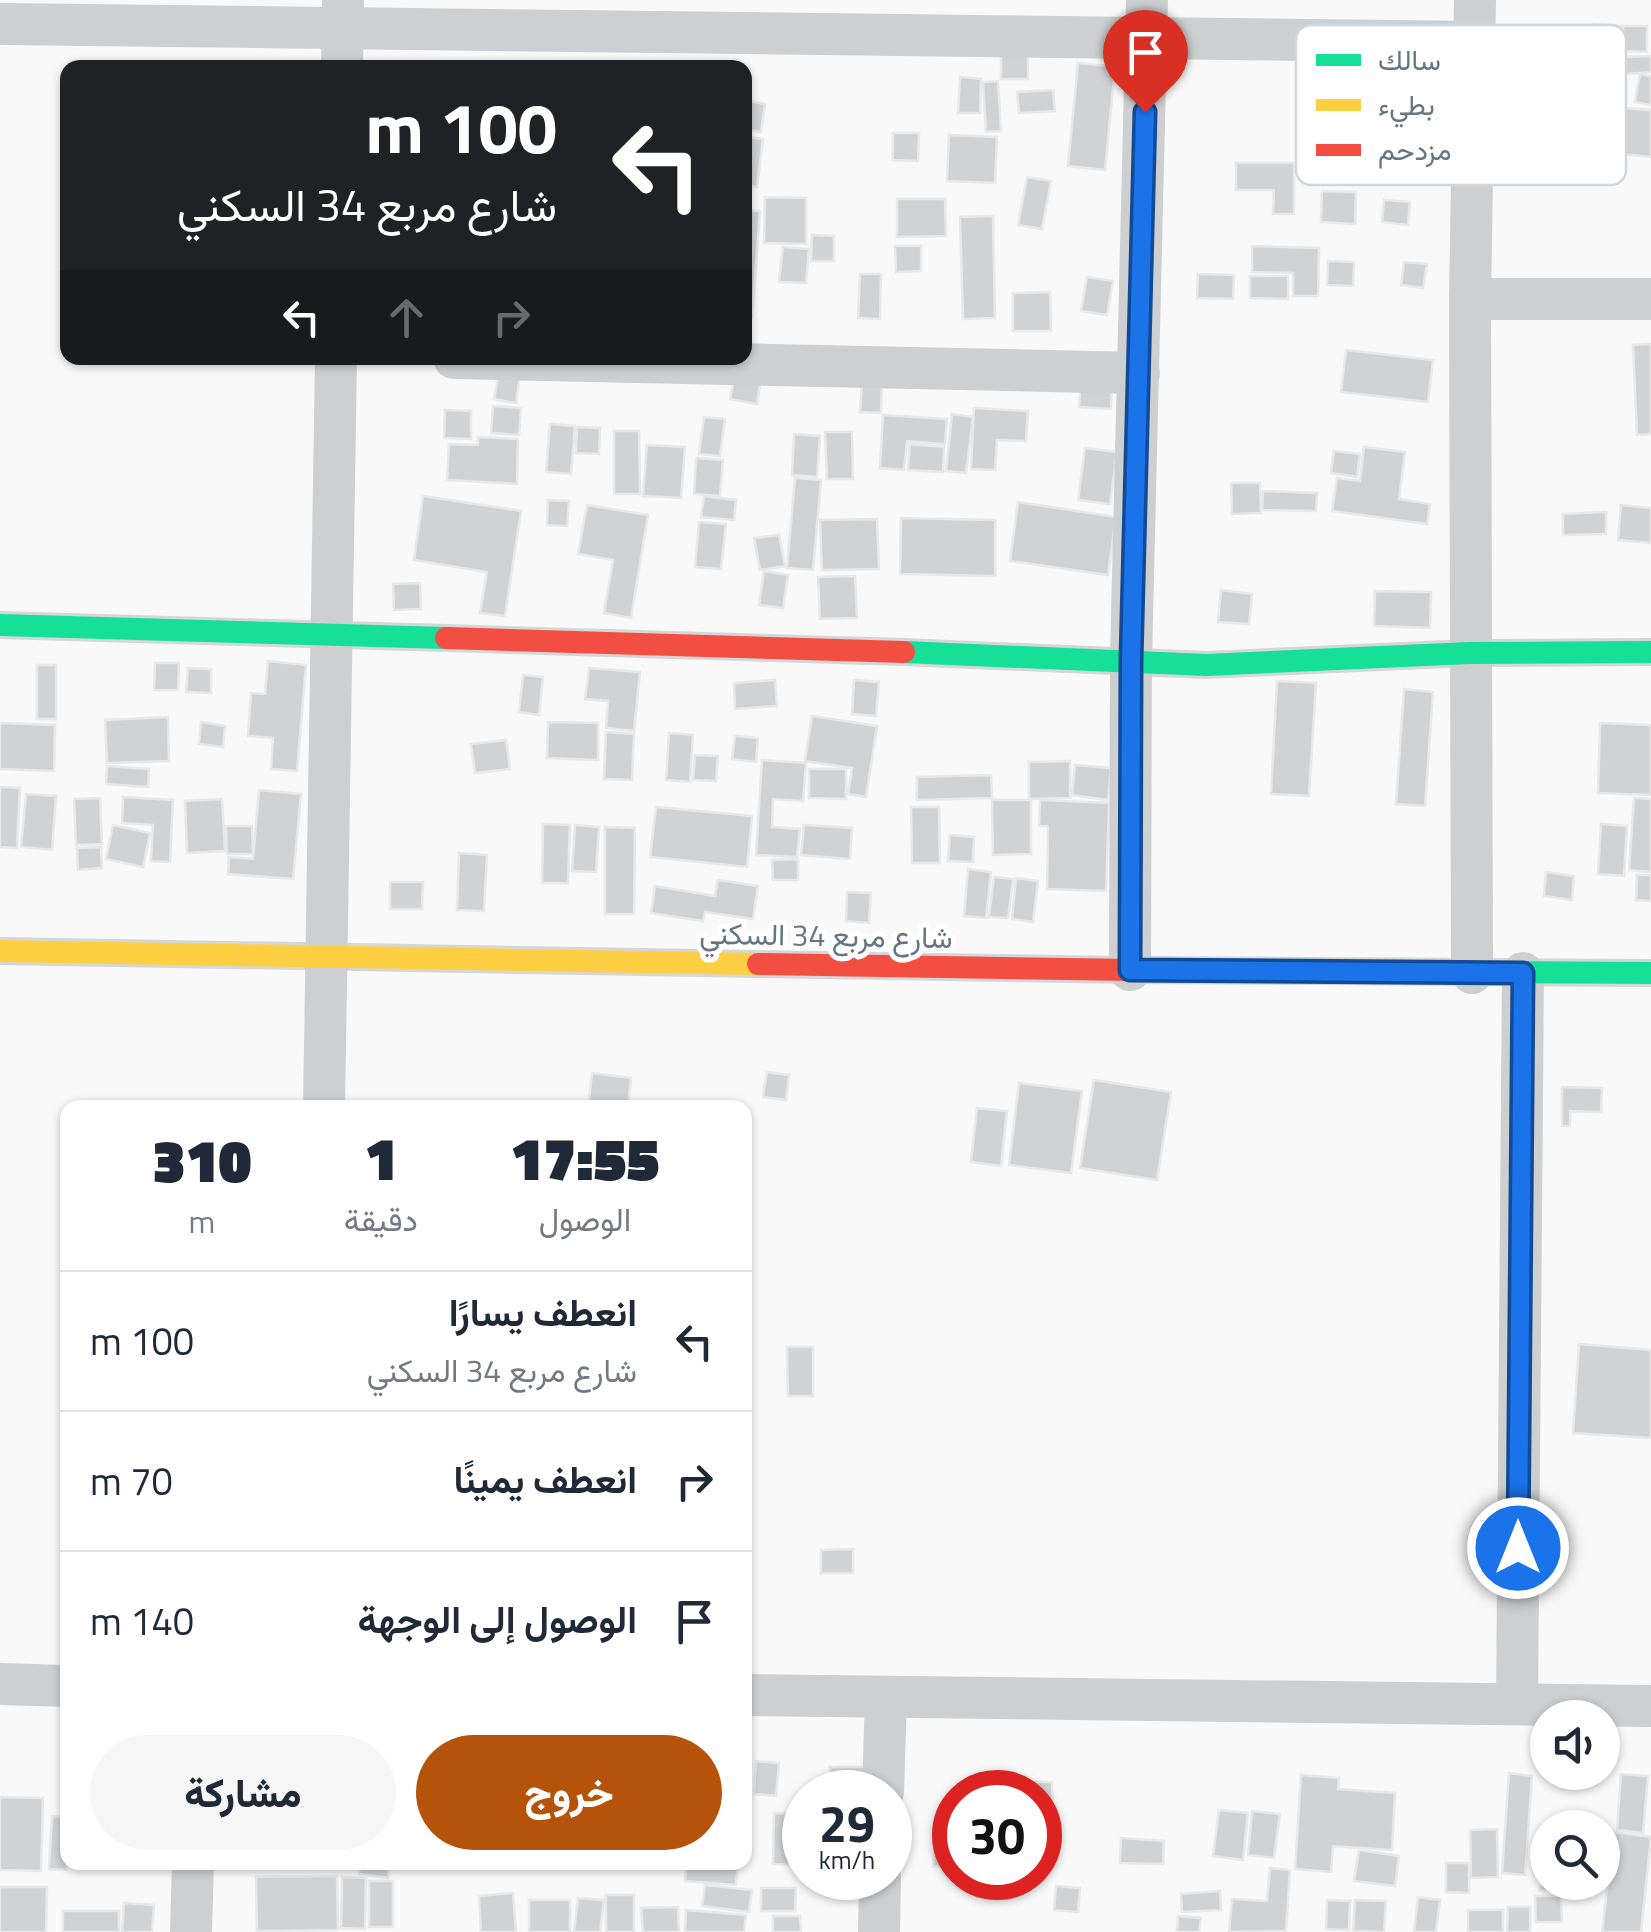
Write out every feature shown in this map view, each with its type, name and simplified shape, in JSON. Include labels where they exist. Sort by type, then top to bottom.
[{"type":"street","points":[[1130,970],[1131,659],[1147,18]]},
{"type":"street","points":[[0,24],[343,32],[1147,18],[1475,21]]},
{"type":"street","points":[[1472,185],[1469,653],[1472,973]]},
{"type":"street","points":[[1470,299],[1651,299]]},
{"type":"street","points":[[324,1100],[336,365]]},
{"type":"street","points":[[752,365],[1139,373]]},
{"type":"street","points":[[0,625],[1131,659],[1206,666],[1469,653],[1651,652]]},
{"type":"street","name":"شارع مربع 34 السكني","points":[[0,951],[1130,970],[1651,973]]},
{"type":"street","points":[[1517,1701],[1523,973]]},
{"type":"street","points":[[0,1684],[60,1686]]},
{"type":"street","points":[[752,1695],[1517,1701],[1651,1706]]},
{"type":"street","points":[[884,1770],[886,1697]]},
{"type":"street","points":[[191,1932],[194,1870]]},
{"type":"street","points":[[879,1932],[880,1900]]},
{"type":"building","points":[[1626,26],[1647,26],[1647,52],[1626,51]]},
{"type":"building","points":[[1001,55],[1028,56],[1028,79],[1001,79]]},
{"type":"building","points":[[1651,56],[1651,72],[1626,74],[1626,57]]},
{"type":"building","points":[[1078,63],[1115,67],[1105,170],[1068,166]]},
{"type":"building","points":[[1640,74],[1651,76],[1651,105],[1635,102]]},
{"type":"building","points":[[960,77],[981,79],[980,113],[958,113]]},
{"type":"building","points":[[998,81],[1001,131],[986,132],[983,82]]},
{"type":"building","points":[[1053,90],[1055,111],[1019,113],[1017,92]]},
{"type":"building","points":[[752,102],[765,104],[761,132],[752,130]]},
{"type":"building","points":[[1626,108],[1651,110],[1651,157],[1626,154]]},
{"type":"building","points":[[893,133],[919,133],[918,161],[893,160]]},
{"type":"building","points":[[949,135],[997,137],[995,183],[947,181]]},
{"type":"building","points":[[752,138],[763,139],[757,187],[752,187]]},
{"type":"building","points":[[1236,163],[1294,163],[1294,214],[1273,214],[1274,190],[1236,190]]},
{"type":"building","points":[[1027,177],[1051,181],[1042,229],[1018,225]]},
{"type":"building","points":[[1322,191],[1356,192],[1355,224],[1321,222]]},
{"type":"building","points":[[765,197],[806,198],[806,244],[764,243]]},
{"type":"building","points":[[897,199],[945,199],[946,236],[897,237]]},
{"type":"building","points":[[1384,200],[1410,202],[1408,225],[1382,222]]},
{"type":"building","points":[[752,210],[760,211],[752,317]]},
{"type":"building","points":[[993,216],[995,318],[963,319],[960,217]]},
{"type":"building","points":[[812,235],[834,236],[834,261],[811,261]]},
{"type":"building","points":[[895,246],[921,246],[921,271],[896,272]]},
{"type":"building","points":[[1252,246],[1319,248],[1318,296],[1293,296],[1293,273],[1252,272]]},
{"type":"building","points":[[783,247],[809,249],[806,283],[779,282]]},
{"type":"building","points":[[1328,261],[1354,262],[1353,286],[1327,285]]},
{"type":"building","points":[[1404,262],[1427,264],[1423,288],[1401,285]]},
{"type":"building","points":[[860,274],[881,274],[880,319],[858,318]]},
{"type":"building","points":[[1198,274],[1234,275],[1233,299],[1197,298]]},
{"type":"building","points":[[1250,276],[1288,276],[1288,299],[1250,298]]},
{"type":"building","points":[[1087,277],[1113,281],[1107,315],[1081,311]]},
{"type":"building","points":[[1050,292],[1051,331],[1013,331],[1013,293]]},
{"type":"building","points":[[1651,344],[1651,434],[1637,435],[1633,345]]},
{"type":"building","points":[[1346,350],[1433,360],[1428,402],[1341,392]]},
{"type":"building","points":[[499,372],[520,375],[516,403],[494,399]]},
{"type":"building","points":[[1081,378],[1112,379],[1111,409],[1079,407]]},
{"type":"building","points":[[734,380],[760,384],[757,404],[730,399]]},
{"type":"building","points":[[862,381],[882,383],[881,413],[860,412]]},
{"type":"building","points":[[493,406],[521,408],[519,435],[491,433]]},
{"type":"building","points":[[974,408],[1028,411],[1026,441],[997,440],[995,470],[971,469]]},
{"type":"building","points":[[445,410],[471,411],[471,439],[444,438]]},
{"type":"building","points":[[952,414],[973,417],[966,473],[946,471]]},
{"type":"building","points":[[883,415],[947,419],[945,444],[907,441],[904,470],[880,468]]},
{"type":"building","points":[[704,417],[725,419],[720,456],[699,454]]},
{"type":"building","points":[[550,424],[575,426],[571,474],[546,472]]},
{"type":"building","points":[[577,427],[600,428],[599,454],[576,453]]},
{"type":"building","points":[[614,431],[639,431],[640,494],[614,494]]},
{"type":"building","points":[[825,432],[852,432],[853,479],[827,479]]},
{"type":"building","points":[[794,434],[820,436],[817,477],[792,475]]},
{"type":"building","points":[[478,437],[518,439],[517,484],[447,480],[449,444],[478,445]]},
{"type":"building","points":[[910,444],[944,447],[943,472],[908,470]]},
{"type":"building","points":[[647,445],[685,447],[681,498],[643,496]]},
{"type":"building","points":[[1364,447],[1405,452],[1399,499],[1430,504],[1427,524],[1332,511],[1337,478],[1360,481]]},
{"type":"building","points":[[1085,448],[1117,452],[1110,504],[1078,500]]},
{"type":"building","points":[[1334,451],[1360,454],[1357,477],[1331,473]]},
{"type":"building","points":[[696,458],[723,460],[720,496],[694,494]]},
{"type":"building","points":[[795,478],[821,480],[813,570],[787,568]]},
{"type":"building","points":[[1231,483],[1260,483],[1261,513],[1232,514]]},
{"type":"building","points":[[1263,491],[1317,493],[1316,511],[1262,510]]},
{"type":"building","points":[[423,496],[521,511],[505,616],[480,613],[487,572],[414,560]]},
{"type":"building","points":[[704,496],[736,500],[734,520],[701,517]]},
{"type":"building","points":[[548,500],[569,501],[567,526],[547,525]]},
{"type":"building","points":[[1018,502],[1116,517],[1108,575],[1010,561]]},
{"type":"building","points":[[587,505],[648,515],[631,618],[604,613],[613,560],[578,554]]},
{"type":"building","points":[[1621,505],[1651,508],[1651,543],[1618,540]]},
{"type":"building","points":[[1606,512],[1606,534],[1563,535],[1563,514]]},
{"type":"building","points":[[901,518],[995,520],[995,576],[900,574]]},
{"type":"building","points":[[877,519],[879,569],[822,570],[820,520]]},
{"type":"building","points":[[699,522],[726,524],[721,569],[695,567]]},
{"type":"building","points":[[779,535],[785,566],[760,570],[754,538]]},
{"type":"building","points":[[764,571],[788,575],[783,608],[759,605]]},
{"type":"building","points":[[855,576],[857,618],[820,619],[818,577]]},
{"type":"building","points":[[420,583],[421,609],[394,610],[393,584]]},
{"type":"building","points":[[1221,590],[1252,594],[1249,624],[1218,622]]},
{"type":"building","points":[[1375,591],[1431,592],[1430,628],[1374,626]]},
{"type":"building","points":[[268,661],[306,665],[297,771],[271,769],[273,738],[248,736],[251,693],[265,694]]},
{"type":"building","points":[[155,663],[179,663],[178,690],[154,690]]},
{"type":"building","points":[[37,665],[56,665],[56,719],[37,719]]},
{"type":"building","points":[[188,668],[211,669],[211,693],[186,692]]},
{"type":"building","points":[[589,668],[640,672],[634,731],[606,728],[608,701],[585,699]]},
{"type":"building","points":[[523,675],[543,677],[539,715],[519,712]]},
{"type":"building","points":[[775,680],[777,706],[735,709],[734,683]]},
{"type":"building","points":[[854,680],[879,682],[876,716],[852,714]]},
{"type":"building","points":[[1277,681],[1316,683],[1309,796],[1271,794]]},
{"type":"building","points":[[1404,689],[1433,692],[1425,806],[1396,804]]},
{"type":"building","points":[[812,716],[877,726],[866,797],[848,794],[852,768],[805,761]]},
{"type":"building","points":[[168,717],[169,761],[107,763],[105,720]]},
{"type":"building","points":[[201,722],[225,726],[223,747],[199,744]]},
{"type":"building","points":[[548,722],[598,723],[598,760],[547,758]]},
{"type":"building","points":[[0,723],[55,725],[54,771],[0,769]]},
{"type":"building","points":[[1600,723],[1651,725],[1651,795],[1598,793]]},
{"type":"building","points":[[606,732],[634,734],[632,780],[604,779]]},
{"type":"building","points":[[669,733],[693,735],[690,782],[666,780]]},
{"type":"building","points":[[735,736],[758,738],[756,762],[732,759]]},
{"type":"building","points":[[506,740],[510,769],[475,773],[471,744]]},
{"type":"building","points":[[695,755],[718,756],[716,781],[693,780]]},
{"type":"building","points":[[762,760],[806,763],[803,801],[773,799],[772,827],[800,829],[797,857],[756,855]]},
{"type":"building","points":[[1070,761],[1070,798],[1029,799],[1029,762]]},
{"type":"building","points":[[1075,765],[1111,768],[1108,800],[1072,795]]},
{"type":"building","points":[[107,766],[149,769],[148,787],[106,784]]},
{"type":"building","points":[[809,769],[846,769],[846,799],[809,798]]},
{"type":"building","points":[[991,775],[992,798],[917,800],[917,777]]},
{"type":"building","points":[[0,787],[20,788],[17,848],[0,847]]},
{"type":"building","points":[[259,790],[301,794],[293,879],[228,874],[229,857],[253,859]]},
{"type":"building","points":[[26,794],[56,796],[52,850],[21,847]]},
{"type":"building","points":[[123,797],[173,800],[170,862],[151,861],[153,825],[122,823]]},
{"type":"building","points":[[100,798],[102,844],[76,845],[74,799]]},
{"type":"building","points":[[1634,798],[1651,799],[1651,872],[1629,870]]},
{"type":"building","points":[[222,799],[225,851],[187,853],[185,801]]},
{"type":"building","points":[[992,800],[1031,800],[1031,854],[993,855]]},
{"type":"building","points":[[1040,800],[1109,803],[1106,891],[1047,889],[1048,826],[1039,826]]},
{"type":"building","points":[[656,807],[752,816],[747,867],[650,857]]},
{"type":"building","points":[[911,807],[939,807],[940,863],[912,863]]},
{"type":"building","points":[[543,824],[570,825],[568,883],[542,883]]},
{"type":"building","points":[[1601,824],[1627,826],[1624,876],[1598,874]]},
{"type":"building","points":[[113,825],[150,833],[143,867],[106,859]]},
{"type":"building","points":[[575,825],[599,827],[596,872],[572,871]]},
{"type":"building","points":[[804,825],[852,828],[850,859],[801,855]]},
{"type":"building","points":[[226,826],[252,826],[253,854],[227,854]]},
{"type":"building","points":[[605,827],[635,828],[634,914],[605,914]]},
{"type":"building","points":[[950,835],[974,837],[973,862],[948,861]]},
{"type":"building","points":[[101,847],[102,868],[78,870],[77,848]]},
{"type":"building","points":[[459,853],[487,855],[484,911],[457,910]]},
{"type":"building","points":[[798,859],[798,880],[773,880],[772,860]]},
{"type":"building","points":[[968,869],[991,872],[986,918],[964,916]]},
{"type":"building","points":[[1546,872],[1574,876],[1572,900],[1544,896]]},
{"type":"building","points":[[1637,875],[1651,875],[1651,901],[1636,900]]},
{"type":"building","points":[[994,877],[1013,879],[1008,918],[989,917]]},
{"type":"building","points":[[1016,878],[1038,881],[1033,922],[1012,919]]},
{"type":"building","points":[[718,880],[758,886],[753,919],[705,912],[703,921],[651,913],[655,886],[715,896]]},
{"type":"building","points":[[390,882],[423,882],[422,909],[390,909]]},
{"type":"building","points":[[847,892],[871,893],[869,923],[846,921]]},
{"type":"building","points":[[767,1072],[789,1075],[786,1100],[763,1097]]},
{"type":"building","points":[[592,1073],[631,1078],[629,1100],[589,1100]]},
{"type":"building","points":[[1094,1080],[1171,1092],[1157,1180],[1080,1168]]},
{"type":"building","points":[[1019,1083],[1082,1091],[1071,1173],[1009,1165]]},
{"type":"building","points":[[1562,1087],[1602,1088],[1601,1112],[1570,1111],[1570,1126],[1562,1126]]},
{"type":"building","points":[[977,1108],[1007,1111],[1001,1166],[971,1162]]},
{"type":"building","points":[[1579,1344],[1651,1350],[1651,1438],[1573,1433]]},
{"type":"building","points":[[787,1347],[813,1347],[813,1396],[788,1396]]},
{"type":"building","points":[[853,1549],[853,1573],[821,1573],[821,1550]]},
{"type":"building","points":[[756,1761],[779,1763],[776,1796],[754,1794]]},
{"type":"building","points":[[830,1767],[871,1767],[871,1770]]},
{"type":"building","points":[[1509,1773],[1530,1776],[1525,1875],[1502,1873]]},
{"type":"building","points":[[1621,1774],[1648,1776],[1643,1833],[1620,1830]]},
{"type":"building","points":[[1301,1775],[1339,1778],[1338,1789],[1395,1793],[1392,1850],[1333,1846],[1331,1872],[1295,1869]]},
{"type":"building","points":[[0,1797],[43,1798],[41,1871],[0,1870]]},
{"type":"building","points":[[1219,1810],[1248,1813],[1243,1860],[1213,1856]]},
{"type":"building","points":[[1252,1811],[1280,1814],[1274,1858],[1248,1855]]},
{"type":"building","points":[[774,1813],[782,1813],[782,1864],[773,1864]]},
{"type":"building","points":[[52,1816],[60,1816],[60,1870],[49,1869]]},
{"type":"building","points":[[1497,1829],[1498,1877],[1471,1878],[1470,1830]]},
{"type":"building","points":[[1620,1833],[1651,1837],[1641,1932],[1602,1932],[1606,1900],[1620,1900]]},
{"type":"building","points":[[1121,1838],[1164,1841],[1163,1864],[1120,1863]]},
{"type":"building","points":[[1359,1850],[1399,1856],[1395,1886],[1354,1881]]},
{"type":"building","points":[[1446,1863],[1469,1863],[1469,1893],[1446,1892]]},
{"type":"building","points":[[1270,1868],[1290,1870],[1286,1931],[1229,1932],[1232,1899],[1267,1901]]},
{"type":"building","points":[[360,1870],[389,1870],[388,1878],[359,1874]]},
{"type":"building","points":[[686,1870],[737,1870],[736,1885],[685,1881]]},
{"type":"building","points":[[337,1876],[338,1930],[257,1931],[256,1877]]},
{"type":"building","points":[[342,1877],[366,1878],[365,1929],[341,1928]]},
{"type":"building","points":[[369,1881],[393,1881],[393,1927],[369,1927]]},
{"type":"building","points":[[705,1885],[752,1890],[749,1912],[702,1906]]},
{"type":"building","points":[[1062,1886],[1080,1888],[1078,1912],[1054,1910],[1055,1900],[1062,1900]]},
{"type":"building","points":[[0,1887],[47,1887],[46,1932],[0,1932]]},
{"type":"building","points":[[761,1888],[782,1888],[782,1900],[795,1900],[795,1911],[761,1911]]},
{"type":"building","points":[[1220,1891],[1221,1910],[1182,1912],[1181,1894]]},
{"type":"building","points":[[513,1893],[516,1932],[481,1932],[479,1896]]},
{"type":"building","points":[[606,1895],[634,1895],[634,1932],[606,1932]]},
{"type":"building","points":[[1418,1897],[1440,1900],[1436,1932],[1414,1932]]},
{"type":"building","points":[[578,1898],[604,1900],[600,1932],[574,1932]]},
{"type":"building","points":[[529,1900],[570,1900],[570,1932],[529,1932]]},
{"type":"building","points":[[1327,1900],[1350,1901],[1349,1930],[1326,1929]]},
{"type":"building","points":[[1355,1900],[1386,1901],[1384,1932],[1353,1931]]},
{"type":"building","points":[[1535,1900],[1561,1900],[1562,1922],[1536,1922]]},
{"type":"building","points":[[124,1903],[154,1905],[152,1932],[122,1932]]},
{"type":"building","points":[[678,1907],[679,1932],[643,1932],[641,1908]]},
{"type":"building","points":[[1508,1907],[1530,1907],[1530,1932],[1507,1932]]},
{"type":"building","points":[[686,1910],[746,1915],[744,1932],[685,1932]]},
{"type":"building","points":[[1468,1910],[1503,1910],[1503,1932],[1468,1932]]},
{"type":"building","points":[[63,1911],[119,1911],[119,1932],[63,1932]]},
{"type":"building","points":[[773,1916],[800,1916],[801,1932],[773,1932]]},
{"type":"building","points":[[1178,1916],[1201,1918],[1199,1932],[1177,1932]]},
{"type":"traffic: fast","points":[[0,625],[446,638]]},
{"type":"traffic: fast","points":[[904,652],[1206,665],[1469,653],[1651,652]]},
{"type":"traffic: fast","points":[[1133,970],[1651,973]]},
{"type":"traffic: slow","points":[[0,951],[758,964]]},
{"type":"traffic: jam","points":[[446,638],[904,652]]},
{"type":"traffic: jam","points":[[758,964],[1133,970]]},
{"type":"route","points":[[1145,112],[1131,659],[1130,970],[1523,973],[1518,1548]]}]
